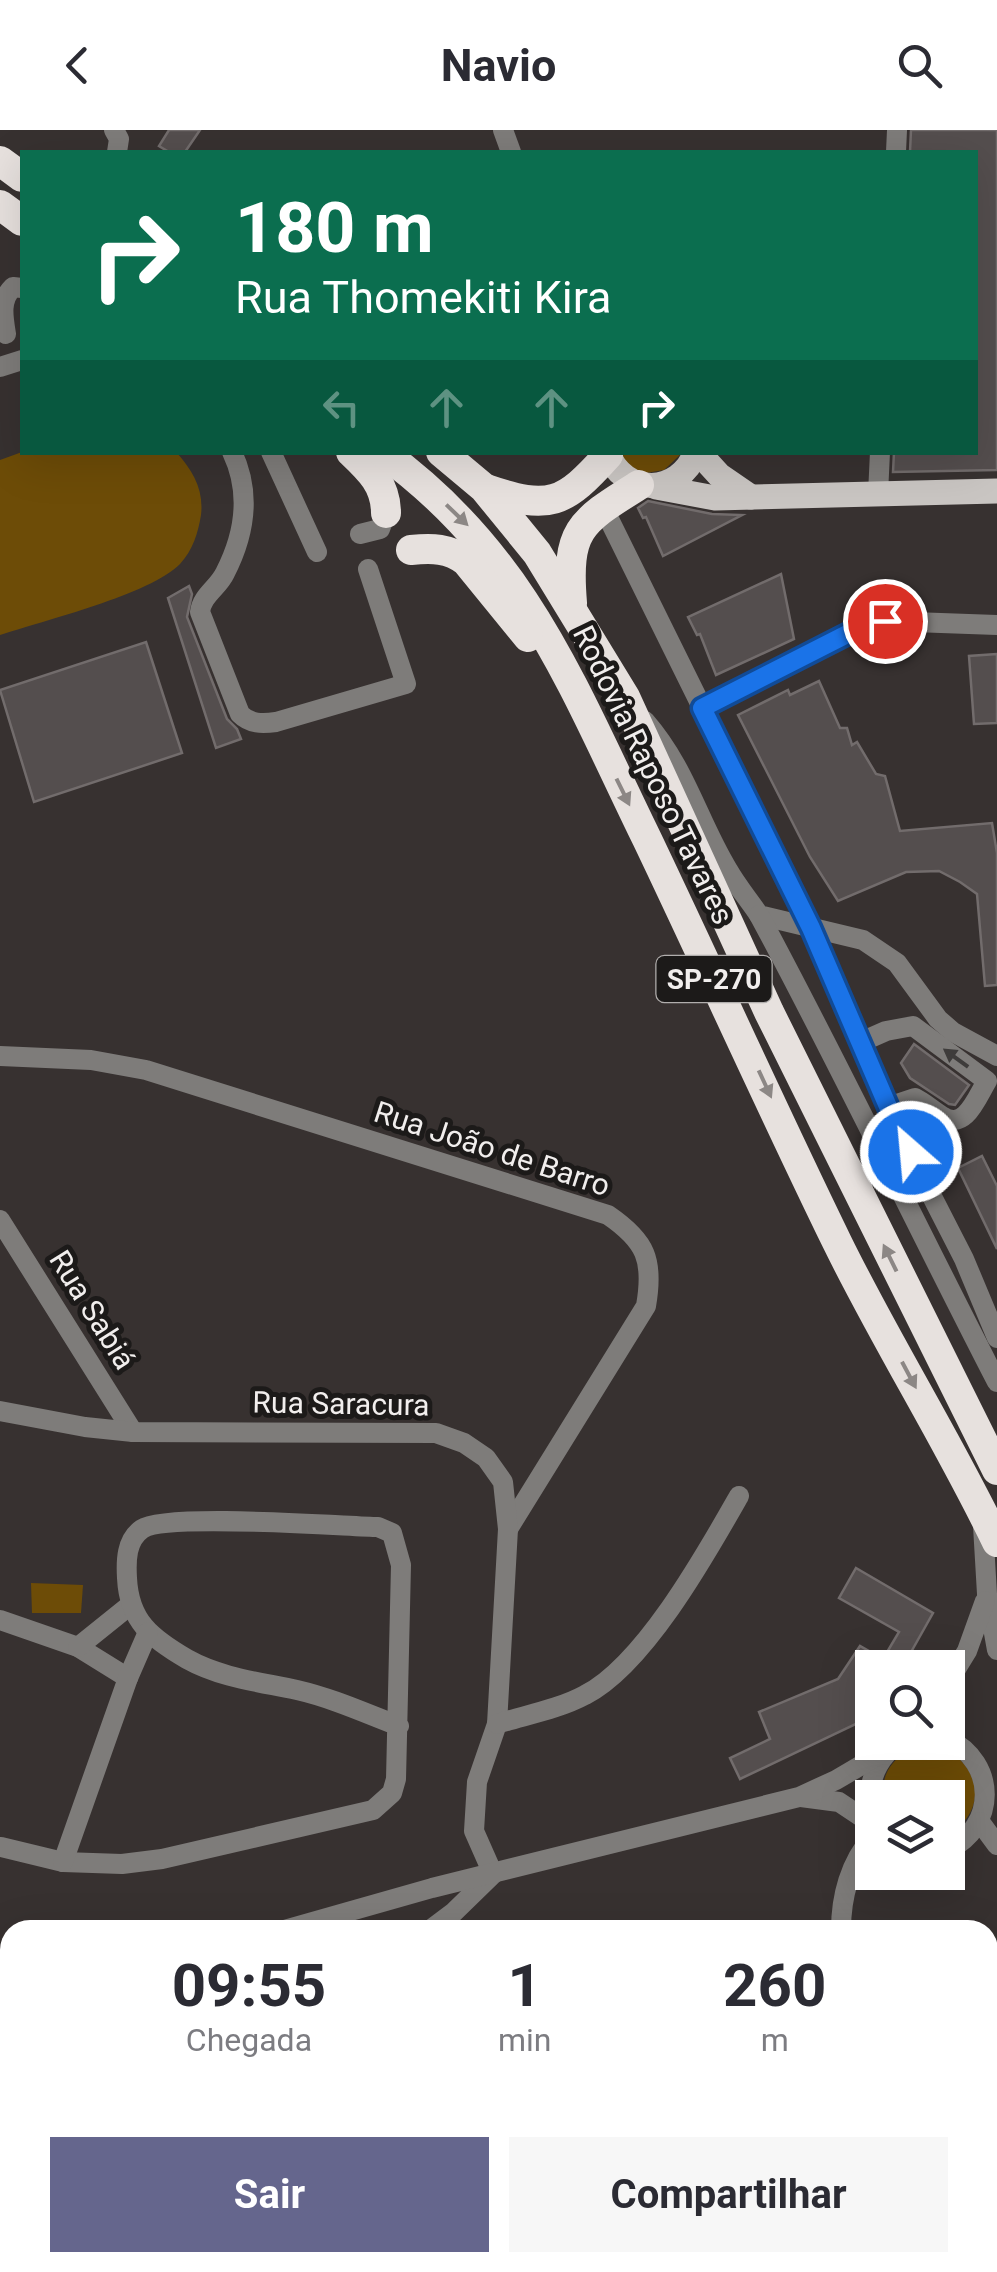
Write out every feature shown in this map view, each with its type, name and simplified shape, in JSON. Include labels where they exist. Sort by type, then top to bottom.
[{"type":"highway","points":[[354,455],[372,471],[384,493],[386,513]]},
{"type":"highway","name":"Rodovia Raposo Tavares","points":[[386,455],[438,496],[500,563],[559,658],[838,1244],[997,1542]]},
{"type":"highway","name":"Rodovia Raposo Tavares","points":[[445,455],[484,488],[538,553],[624,697],[769,1012],[997,1470]]},
{"type":"highway","points":[[484,488],[532,502],[560,499],[579,486],[607,455]]},
{"type":"highway","points":[[572,606],[573,541],[582,526],[603,508],[647,486]]},
{"type":"highway","points":[[411,550],[444,550],[466,561],[582,703]]},
{"type":"main road","points":[[609,455],[618,472],[647,486],[714,498],[997,491]]},
{"type":"main road","points":[[647,486],[682,475],[695,455]]},
{"type":"main road","points":[[700,455],[727,482],[751,497]]},
{"type":"street","points":[[10,334],[1,307],[5,294],[13,287],[20,288]]},
{"type":"street","points":[[233,455],[247,502],[224,576],[202,602],[200,612],[245,719],[260,724],[276,722],[406,684],[368,569]]},
{"type":"street","points":[[272,455],[317,552]]},
{"type":"street","points":[[878,494],[880,455]]},
{"type":"street","points":[[603,508],[811,928],[888,1107],[964,1259],[997,1338]]},
{"type":"street","points":[[360,534],[380,529],[386,513]]},
{"type":"street","points":[[702,708],[863,626],[885,621],[997,625]]},
{"type":"street","points":[[624,697],[663,742],[700,809],[726,868],[759,915],[844,1073],[886,1166],[997,1382]]},
{"type":"street","points":[[759,915],[863,940],[897,963],[938,1019],[953,1032],[997,1056]]},
{"type":"street","points":[[861,1042],[886,1031],[913,1026],[987,1081],[966,1116],[958,1120],[948,1120],[915,1098],[888,1107]]},
{"type":"street","name":"Rua João de Barro","points":[[0,1056],[92,1060],[146,1070],[608,1215],[632,1232],[645,1252],[651,1278],[646,1306],[508,1529]]},
{"type":"street","name":"Rua Sabiá","points":[[0,1220],[134,1432]]},
{"type":"street","name":"Rua Saracura","points":[[0,1411],[134,1432],[436,1432],[464,1443],[486,1458],[504,1482],[508,1529],[498,1724],[477,1782],[474,1832],[493,1874]]},
{"type":"street","points":[[498,1724],[583,1697],[614,1677],[638,1650],[705,1555],[739,1496]]},
{"type":"street","points":[[981,1509],[987,1594],[997,1650]]},
{"type":"street","points":[[1,1847],[62,1862],[109,1864],[162,1859],[373,1810],[392,1793],[396,1780],[398,1726],[401,1565],[392,1532],[378,1527],[211,1522],[150,1525],[140,1530],[128,1551],[129,1606],[148,1632],[191,1661],[232,1677],[301,1691],[398,1726]]},
{"type":"street","points":[[965,1656],[987,1594]]},
{"type":"street","points":[[78,1647],[129,1606]]},
{"type":"street","points":[[0,1620],[78,1647],[128,1678]]},
{"type":"street","points":[[62,1862],[148,1632]]},
{"type":"street","points":[[965,1749],[982,1772],[997,1844]]},
{"type":"street","points":[[321,1920],[799,1797],[870,1760]]},
{"type":"street","points":[[799,1797],[839,1802],[855,1813]]},
{"type":"street","points":[[965,1840],[988,1809]]},
{"type":"street","points":[[842,1920],[855,1863]]},
{"type":"street","points":[[443,1920],[493,1874]]},
{"type":"shaded area","points":[[20,453],[178,455],[201,497],[194,541],[180,564],[146,586],[0,635],[0,460]]},
{"type":"shaded area","points":[[617,455],[680,455],[664,470],[640,474]]},
{"type":"shaded area","points":[[31,1583],[83,1585],[81,1613],[32,1613]]},
{"type":"shaded area","points":[[897,1760],[959,1760],[973,1780],[972,1809],[965,1819],[965,1780],[885,1780]]},
{"type":"building","points":[[169,130],[200,130],[186,150],[159,146]]},
{"type":"building","points":[[911,130],[997,130],[997,470],[893,472],[894,455],[978,455],[978,150],[910,150]]},
{"type":"building","points":[[648,501],[712,514],[742,515],[663,556],[638,508]]},
{"type":"building","points":[[781,574],[794,639],[716,675],[700,634],[697,635],[688,617]]},
{"type":"building","points":[[189,586],[192,594],[187,617],[227,719],[241,739],[216,748],[168,598]]},
{"type":"building","points":[[146,642],[182,753],[34,802],[0,690]]},
{"type":"building","points":[[997,654],[997,723],[974,724],[969,656]]},
{"type":"building","points":[[819,681],[840,728],[847,728],[852,745],[857,742],[876,774],[885,776],[900,831],[992,823],[997,853],[997,985],[985,986],[977,894],[960,882],[939,871],[906,872],[838,901],[810,857],[738,715],[788,690],[790,695]]},
{"type":"building","points":[[914,1044],[969,1085],[955,1105],[910,1078],[901,1063]]},
{"type":"building","points":[[982,1156],[997,1186],[997,1249],[958,1168]]},
{"type":"building","points":[[856,1568],[933,1613],[912,1650],[888,1650],[899,1632],[839,1598]]},
{"type":"building","points":[[855,1654],[855,1724],[740,1779],[730,1758],[770,1739],[759,1712],[838,1679]]},
{"type":"route","points":[[885,621],[863,626],[702,708],[811,928],[911,1152]]}]
